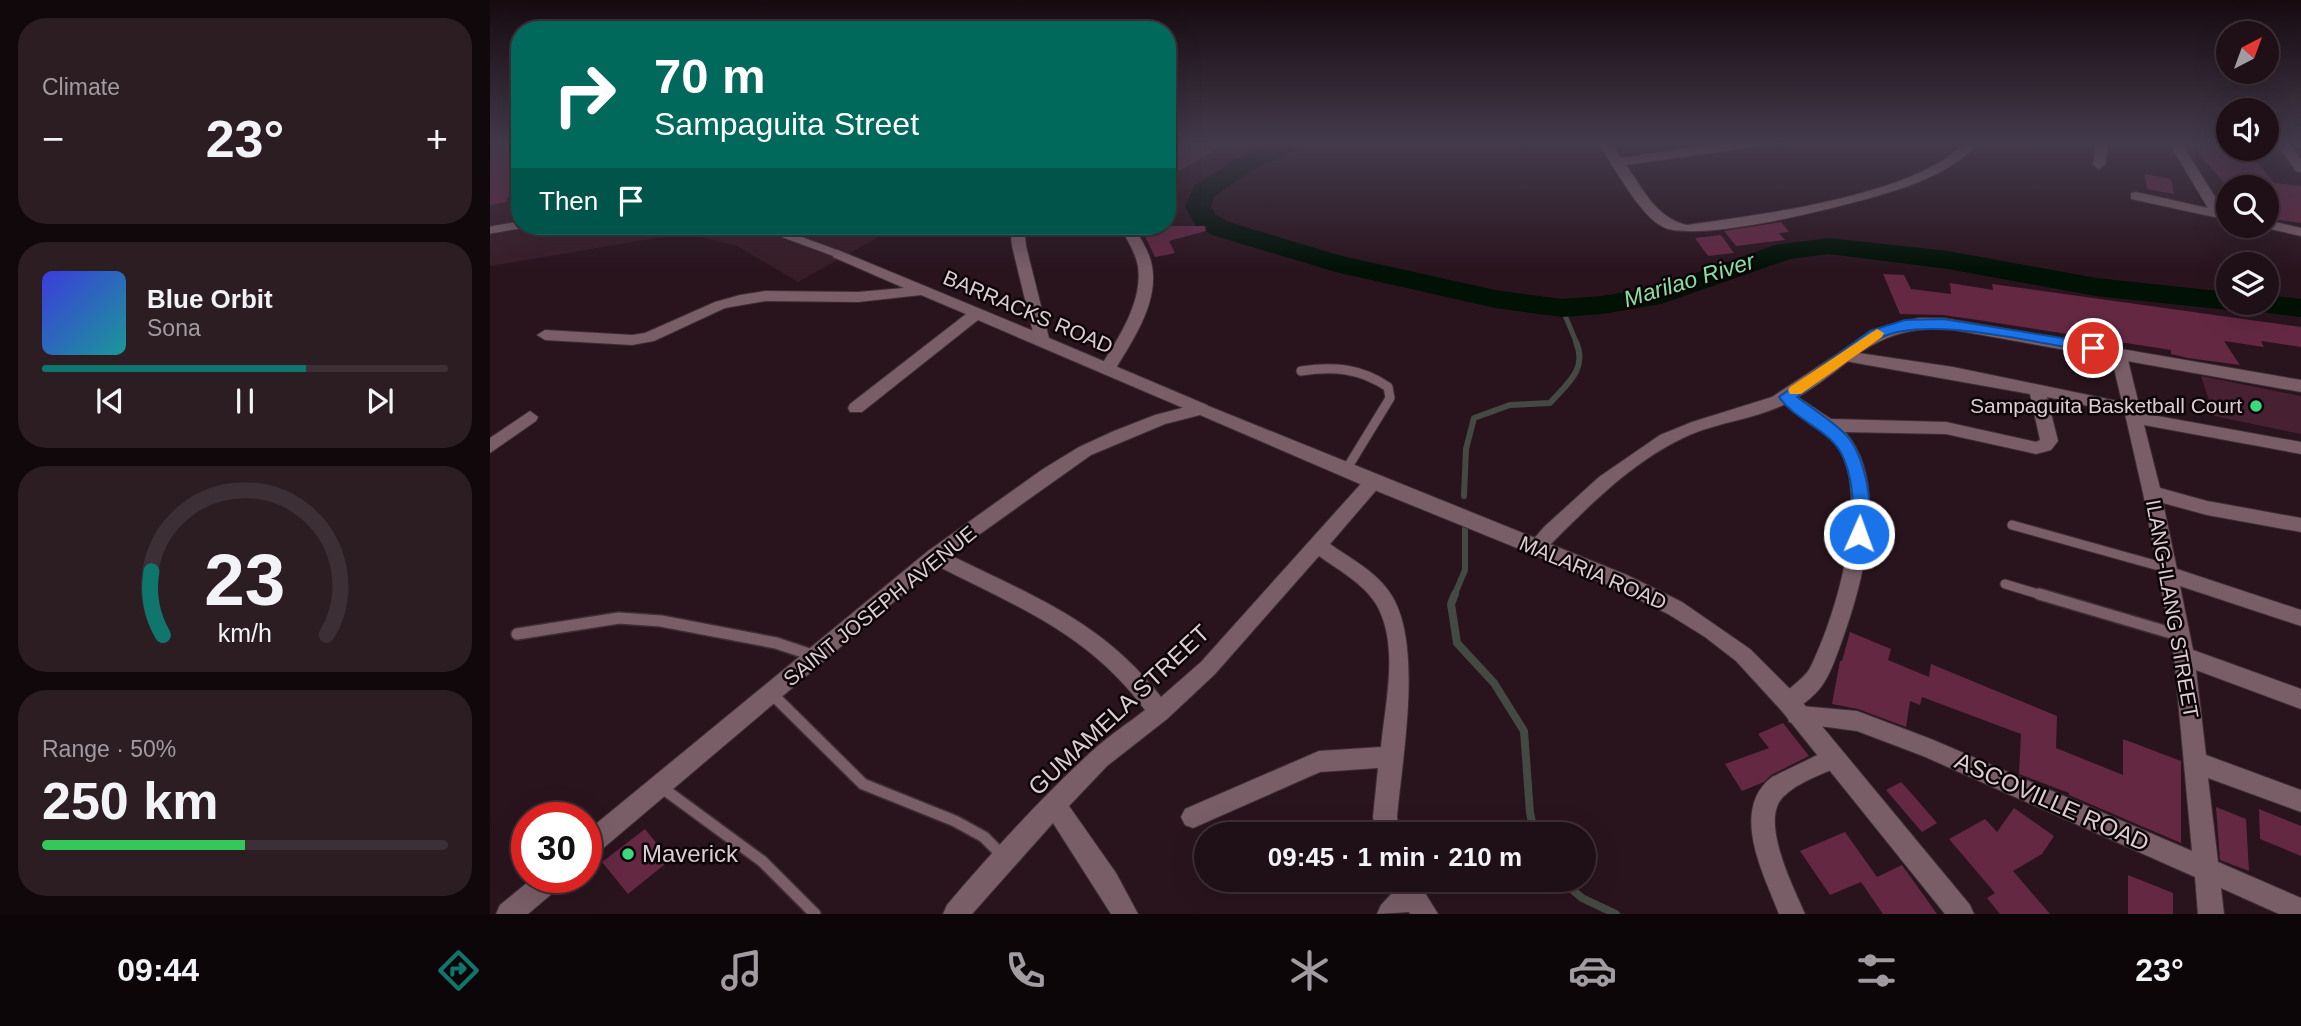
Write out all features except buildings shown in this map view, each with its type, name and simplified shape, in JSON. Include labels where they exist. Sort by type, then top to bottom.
[{"type":"street","points":[[1634,186],[1655,216],[1669,225],[1687,229],[1836,204],[1893,186]]},
{"type":"street","points":[[2203,186],[2216,205]]},
{"type":"street","points":[[2136,196],[2216,213]]},
{"type":"street","points":[[2279,227],[2301,232]]},
{"type":"street","points":[[1018,235],[1042,341]]},
{"type":"street","points":[[1107,369],[1125,340],[1139,307],[1146,280],[1143,259],[1131,235]]},
{"type":"street","name":"BARRACKS ROAD","points":[[838,254],[1200,409]]},
{"type":"street","points":[[545,335],[632,340],[649,337],[720,305],[740,299],[766,296],[858,297],[924,290]]},
{"type":"street","points":[[856,408],[977,313]]},
{"type":"street","points":[[1535,548],[1583,500],[1655,447],[1685,431],[1786,397],[1875,334],[1897,326],[1923,322],[2118,352],[2301,386]]},
{"type":"street","name":"ILANG-ILANG STREET","points":[[2118,352],[2152,493],[2182,646],[2197,763],[2211,914]]},
{"type":"street","points":[[1845,356],[1917,365],[2037,389],[2132,414],[2301,448]]},
{"type":"street","points":[[1824,425],[1945,428],[2036,448],[2045,446],[2049,441],[2037,389]]},
{"type":"street","points":[[1786,397],[1842,439],[1853,460],[1859,483],[1861,515],[1856,553],[1833,633],[1815,679],[1793,709]]},
{"type":"street","name":"MALARIA ROAD","points":[[1200,409],[1620,581],[1675,608],[1743,655],[1793,709],[1961,914]]},
{"type":"street","name":"SAINT JOSEPH AVENUE","points":[[602,834],[936,556],[1085,451],[1161,419],[1200,409]]},
{"type":"street","points":[[490,447],[530,417]]},
{"type":"street","name":"GUMAMELA STREET","points":[[956,914],[1004,857],[1099,759],[1160,712],[1208,668],[1373,482]]},
{"type":"street","points":[[2152,493],[2207,508],[2301,525]]},
{"type":"street","points":[[1317,545],[1366,579],[1383,598],[1394,622],[1401,662],[1386,822]]},
{"type":"street","points":[[936,556],[1013,595],[1085,637],[1112,657],[1160,712]]},
{"type":"street","points":[[2167,571],[2301,618]]},
{"type":"street","points":[[2182,646],[2301,699]]},
{"type":"street","name":"ASCOVILLE ROAD","points":[[1793,709],[1857,721],[1931,749],[2301,911]]},
{"type":"street","points":[[1194,817],[1319,762],[1364,757],[1390,758]]},
{"type":"street","points":[[1792,914],[1767,846],[1762,825],[1764,807],[1772,792],[1802,773],[1832,759]]},
{"type":"street","points":[[2197,763],[2301,801]]},
{"type":"street","points":[[1054,804],[1107,882],[1125,914]]},
{"type":"street","points":[[1390,914],[1403,892]]},
{"type":"street","points":[[1410,892],[1425,914]]},
{"type":"street","points":[[509,914],[533,893]]},
{"type":"lane","points":[[490,230],[511,226]]},
{"type":"lane","points":[[786,235],[838,254]]},
{"type":"lane","points":[[1301,371],[1325,367],[1346,368],[1374,376],[1388,387],[1390,398],[1346,470]]},
{"type":"lane","points":[[2012,525],[2167,571]]},
{"type":"lane","points":[[2005,584],[2182,646]]},
{"type":"lane","points":[[517,634],[619,618],[661,621],[776,643],[816,656]]},
{"type":"lane","points":[[771,693],[863,784],[955,821],[984,837],[1004,857]]},
{"type":"lane","points":[[659,786],[746,848],[788,883],[815,914]]},
{"type":"shaded area","points":[[490,186],[511,186],[511,235],[674,235],[490,266]]},
{"type":"shaded area","points":[[694,235],[874,235],[877,238],[798,282],[737,246]]},
{"type":"shaded area","name":"Sampaguita Basketball Court","points":[[2201,376],[2301,396],[2301,434],[2214,416]]},
{"type":"waterway","name":"Marilao River","points":[[1213,186],[1203,192],[1198,207],[1206,220],[1222,229],[1336,263],[1495,299],[1562,308],[1602,305],[1661,295],[1785,251],[1829,246],[1948,260],[2096,287],[2216,300]]},
{"type":"waterway","name":"Marilao River","points":[[2279,306],[2301,308]]},
{"type":"waterway","points":[[1562,308],[1577,344]]},
{"type":"waterway","points":[[1464,496],[1466,449],[1474,418],[1510,405],[1550,403],[1578,368],[1579,352],[1576,342]]},
{"type":"waterway","points":[[1454,596],[1465,570],[1465,529]]},
{"type":"waterway","points":[[1455,594],[1451,604],[1457,643],[1494,683],[1524,731],[1532,822]]},
{"type":"waterway","points":[[1575,892],[1616,914]]},
{"type":"slow traffic","points":[[1796,390],[1877,333]]},
{"type":"place","name":"Sampaguita Basketball Court","points":[[2256,406]]},
{"type":"place","name":"Maverick","points":[[628,854]]},
{"type":"route","points":[[1859,534],[1859,483],[1853,460],[1842,439],[1786,397],[1875,334],[1905,324],[1943,323],[2093,348]]}]
